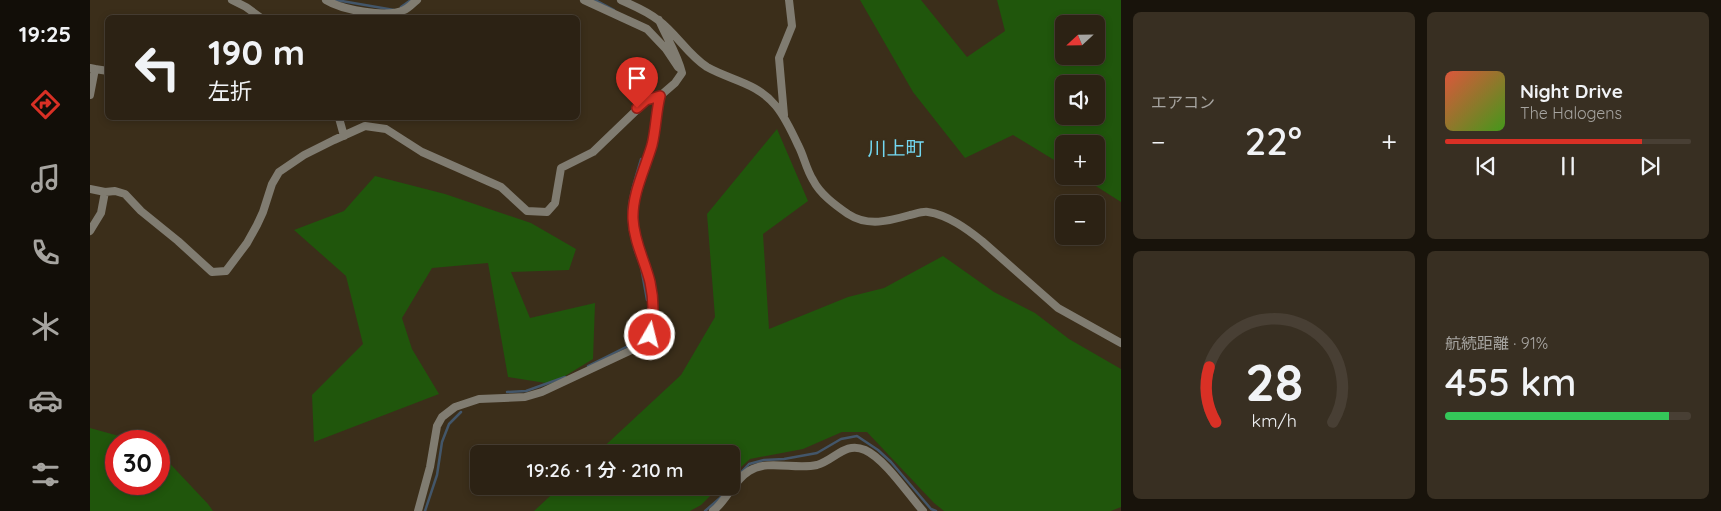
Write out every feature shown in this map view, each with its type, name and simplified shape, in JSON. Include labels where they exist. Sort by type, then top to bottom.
[{"type":"street","points":[[232,0],[257,15]]},
{"type":"street","points":[[326,0],[333,4],[355,9],[394,13],[406,9],[417,0]]},
{"type":"street","points":[[584,0],[647,28],[666,49],[682,73]]},
{"type":"street","points":[[621,0],[659,20],[691,54],[705,65],[756,88],[772,101],[798,144],[814,182],[830,200],[850,216],[867,222],[885,222],[928,212],[950,221],[969,231],[982,241],[1030,283],[1046,300],[1121,343]]},
{"type":"street","points":[[784,118],[779,58],[792,26],[788,0]]},
{"type":"street","points":[[90,189],[105,192],[115,191],[125,194],[141,211],[212,272],[225,272],[247,243],[257,225],[266,205],[272,184],[279,172],[304,155],[365,126],[386,129],[422,152],[501,188],[527,211],[547,212],[555,203],[561,168],[593,152],[646,100],[660,96],[675,83],[682,73],[678,56],[665,36],[659,20]]},
{"type":"street","points":[[90,95],[92,68],[105,70]]},
{"type":"street","points":[[418,511],[430,467],[437,426],[442,417],[455,407],[480,399],[525,397],[542,392],[636,348],[650,335],[654,306],[650,282],[636,241],[633,219],[634,205],[652,144],[660,96]]},
{"type":"street","points":[[340,120],[344,136]]},
{"type":"street","points":[[90,231],[101,213],[105,192]]},
{"type":"street","points":[[714,511],[722,504],[746,472],[752,469],[764,466],[796,467],[814,465],[831,458],[841,450],[850,448],[866,450],[881,462],[923,511]]},
{"type":"green space","points":[[860,0],[921,0],[967,57],[1005,31],[997,0],[1121,0],[1121,202],[1094,185],[1105,185],[1105,135],[1055,135],[1055,161],[1013,135],[965,158],[913,92]]},
{"type":"green space","points":[[777,129],[808,201],[763,234],[769,329],[848,297],[884,288],[943,256],[994,292],[1035,313],[1069,339],[1121,369],[1121,507],[1111,511],[944,511],[934,503],[867,432],[842,432],[803,449],[750,459],[740,468],[740,445],[606,445],[681,375],[715,317],[707,214]]},
{"type":"green space","points":[[375,176],[445,194],[531,223],[576,249],[569,270],[511,272],[530,318],[595,303],[593,359],[552,384],[508,377],[488,263],[432,268],[402,318],[412,349],[439,394],[314,442],[312,395],[363,344],[346,276],[294,230],[344,211]]},
{"type":"green space","points":[[90,428],[105,432],[105,495],[170,495],[170,464],[213,511],[90,511]]},
{"type":"green space","points":[[551,495],[711,495],[701,505],[690,511],[534,511]]},
{"type":"waterway","points":[[336,0],[394,10]]},
{"type":"waterway","points":[[401,7],[411,0]]},
{"type":"waterway","points":[[595,0],[614,10]]},
{"type":"waterway","points":[[633,243],[630,231],[629,210],[641,159]]},
{"type":"waterway","points":[[634,248],[641,267],[647,300]]},
{"type":"waterway","points":[[588,366],[636,342]]},
{"type":"waterway","points":[[507,392],[526,391],[565,377]]},
{"type":"waterway","points":[[425,511],[437,475],[442,442],[449,424],[461,412]]},
{"type":"waterway","points":[[740,474],[749,464],[764,460],[784,459],[817,453],[841,439],[857,436],[878,450],[891,462],[931,509],[936,511]]},
{"type":"waterway","points":[[705,511],[722,495]]},
{"type":"district","name":"川上町","points":[[896,148]]},
{"type":"route","points":[[637,108],[646,100],[660,96],[655,131],[634,205],[633,219],[636,241],[650,282],[654,306],[650,335]]}]
